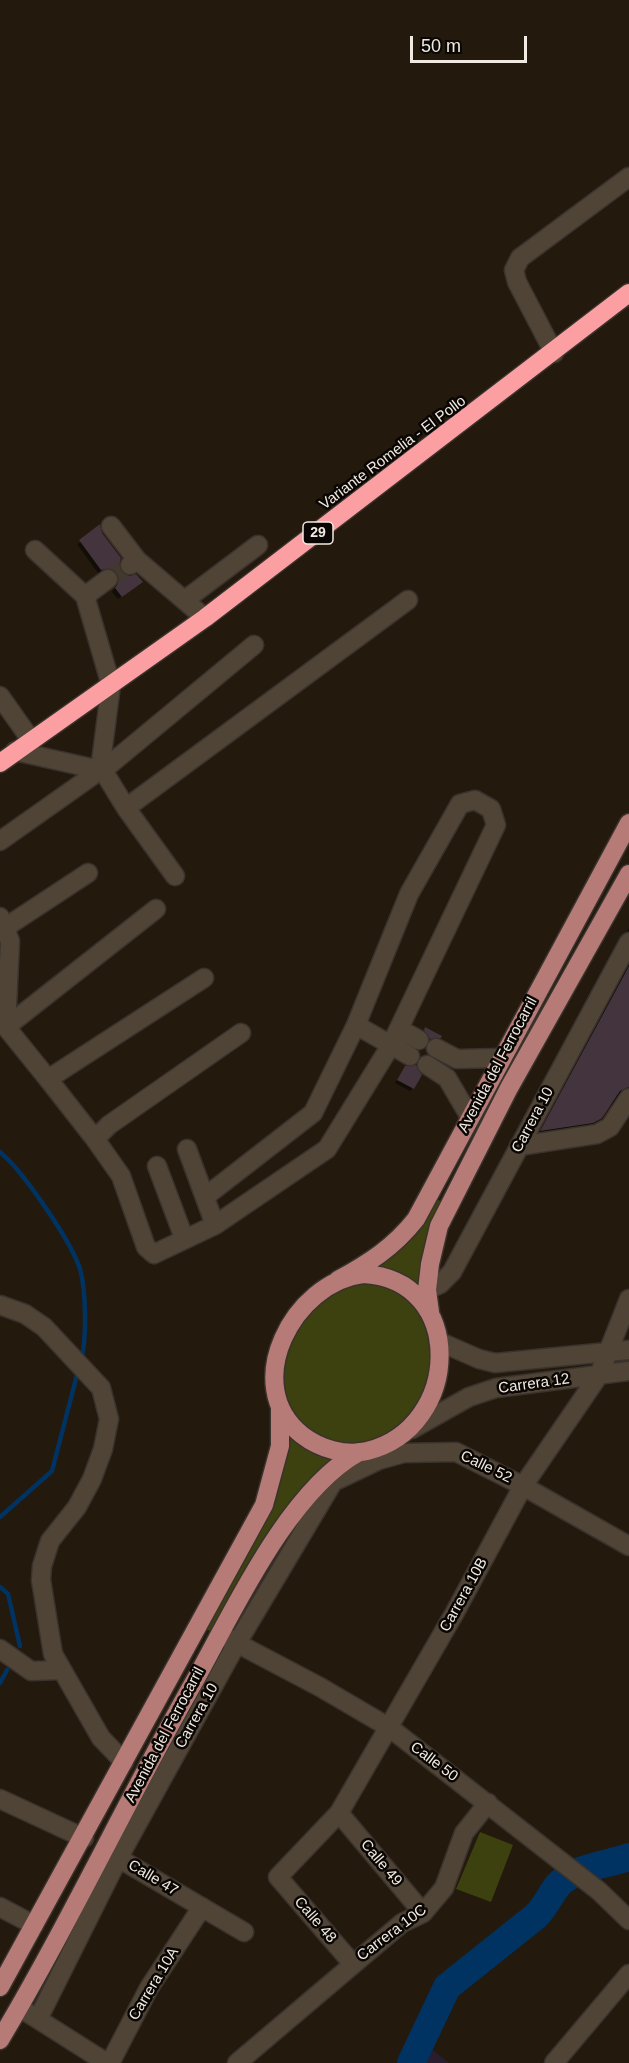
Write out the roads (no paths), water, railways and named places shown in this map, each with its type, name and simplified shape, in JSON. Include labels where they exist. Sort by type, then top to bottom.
[{"type":"highway","name":"Variante Romelia - El Pollo","points":[[0,763],[205,618],[629,293]]},
{"type":"main road","name":"Avenida del Ferrocarril","points":[[338,1280],[375,1260],[404,1235],[430,1196],[500,1058],[629,823]]},
{"type":"main road","name":"Avenida del Ferrocarril","points":[[430,1314],[427,1290],[433,1244],[449,1205],[509,1088],[629,874]]},
{"type":"main road","points":[[363,1274],[389,1277],[410,1288],[425,1304],[430,1314],[438,1341],[439,1364],[435,1387],[425,1409],[412,1428],[387,1444],[358,1452],[335,1450],[314,1442],[294,1428],[280,1409],[276,1371],[285,1334],[307,1302],[338,1280],[363,1274]]},
{"type":"main road","name":"Avenida del Ferrocarril","points":[[0,1987],[84,1838],[159,1692],[264,1505],[280,1446],[280,1409]]},
{"type":"main road","name":"Avenida del Ferrocarril","points":[[0,2040],[111,1853],[219,1634],[288,1519],[313,1490],[346,1459],[358,1452]]},
{"type":"street","points":[[554,352],[517,282],[514,270],[520,258],[629,177]]},
{"type":"street","points":[[111,526],[133,562],[185,600],[205,618]]},
{"type":"street","points":[[185,600],[258,545]]},
{"type":"street","points":[[35,550],[85,596],[111,685],[100,770],[175,876]]},
{"type":"street","points":[[85,596],[108,579]]},
{"type":"street","points":[[126,808],[408,600]]},
{"type":"street","points":[[0,841],[100,770],[254,645]]},
{"type":"street","points":[[0,696],[31,740]]},
{"type":"street","points":[[15,751],[100,770]]},
{"type":"street","points":[[88,873],[3,922],[10,940],[6,1027],[95,1139],[121,1176],[146,1247],[154,1254],[215,1225],[327,1149],[395,1037],[496,825],[490,809],[475,800],[460,804],[409,894],[356,1025],[313,1113],[206,1197]]},
{"type":"street","points":[[6,1027],[156,909]]},
{"type":"street","name":"Carrera 10","points":[[427,1290],[440,1284],[452,1272],[629,942]]},
{"type":"street","points":[[48,1079],[204,978]]},
{"type":"street","points":[[356,1025],[395,1037],[419,1040]]},
{"type":"street","points":[[95,1139],[109,1125],[241,1034]]},
{"type":"street","points":[[395,1037],[410,1056]]},
{"type":"street","points":[[436,1048],[457,1059],[500,1058]]},
{"type":"street","points":[[447,1078],[457,1059]]},
{"type":"street","points":[[427,1065],[447,1078],[470,1117]]},
{"type":"street","points":[[519,1146],[597,1134],[610,1127],[629,1098]]},
{"type":"street","points":[[188,1149],[215,1225]]},
{"type":"street","points":[[157,1166],[184,1238]]},
{"type":"street","name":"Carrera 10B","points":[[278,1877],[339,1813],[390,1728],[524,1485],[599,1376],[629,1299]]},
{"type":"street","points":[[0,1305],[25,1314],[44,1327],[101,1388],[109,1419],[103,1449],[92,1479],[76,1507],[50,1540],[42,1566],[52,1654],[101,1738],[124,1762]]},
{"type":"street","name":"Carrera 12","points":[[438,1341],[495,1363],[629,1350]]},
{"type":"street","name":"Carrera 12","points":[[412,1428],[470,1397],[496,1388],[629,1371]]},
{"type":"street","name":"Calle 52","points":[[333,1482],[380,1460],[430,1451],[456,1452],[524,1485],[629,1546]]},
{"type":"street","name":"Carrera 10","points":[[38,2019],[111,1853],[333,1482]]},
{"type":"street","name":"Calle 50","points":[[219,1634],[390,1728],[599,1892],[629,1920]]},
{"type":"street","points":[[0,1649],[32,1671],[60,1670]]},
{"type":"street","points":[[0,1799],[84,1838]]},
{"type":"street","name":"Carrera 10C","points":[[237,2063],[352,1963],[402,1923],[423,1912],[444,1888],[464,1833],[488,1803]]},
{"type":"street","name":"Calle 49","points":[[339,1813],[423,1912]]},
{"type":"street","name":"Calle 47","points":[[111,1853],[244,1932]]},
{"type":"street","name":"Calle 48","points":[[278,1877],[352,1963]]},
{"type":"street","points":[[0,1907],[34,1925]]},
{"type":"street","name":"Carrera 10A","points":[[109,2063],[148,1988],[202,1907]]},
{"type":"street","points":[[554,2063],[629,1974]]},
{"type":"street","points":[[19,2008],[109,2063]]},
{"type":"waterway","points":[[0,1152],[21,1174],[45,1207],[67,1242],[80,1269],[85,1314],[81,1360]]},
{"type":"waterway","points":[[0,1517],[52,1471],[78,1371]]},
{"type":"waterway","points":[[0,1587],[8,1594],[20,1646]]},
{"type":"waterway","points":[[0,1683],[7,1670]]},
{"type":"waterway","points":[[411,2063],[447,1987],[536,1916],[558,1885],[565,1879],[582,1870],[629,1857]]},
{"type":"tunnel","points":[[108,579],[130,565]]}]
